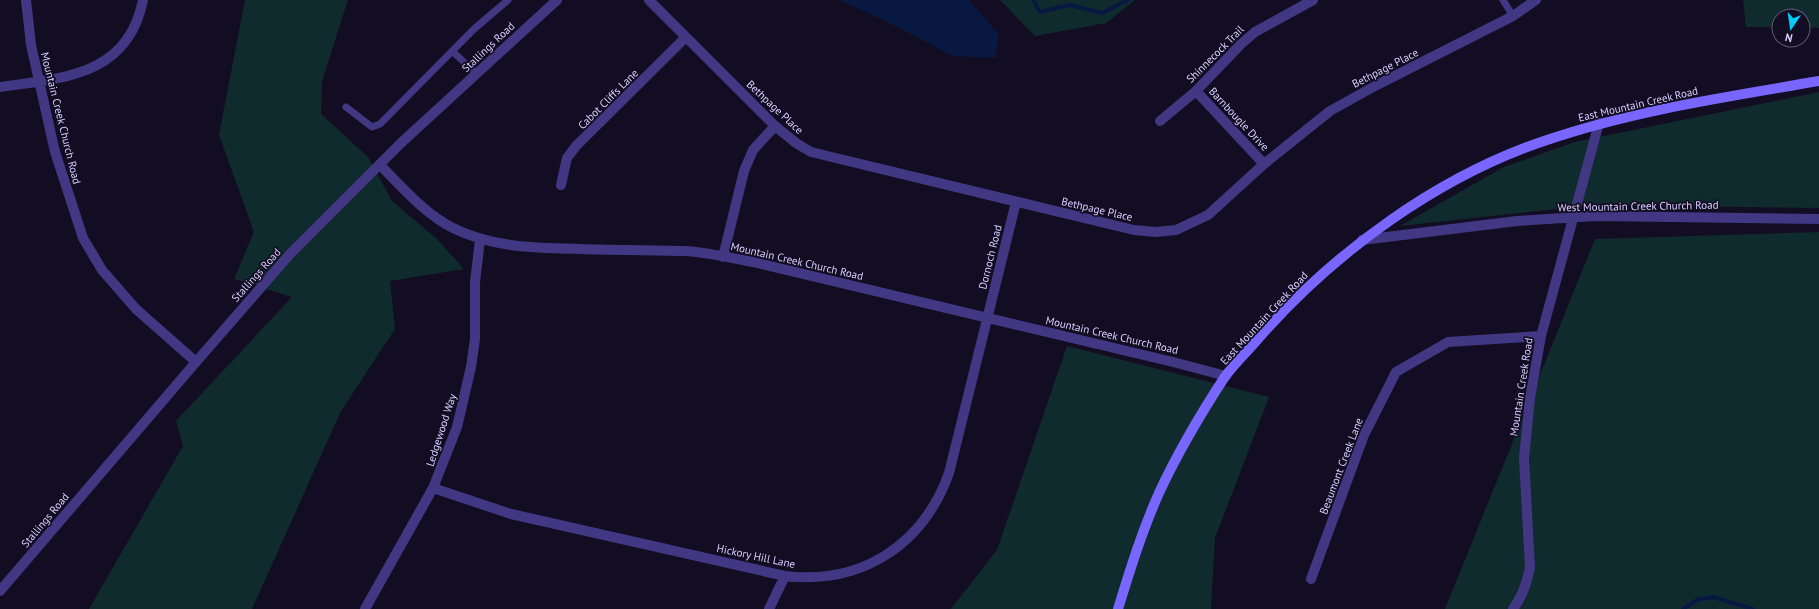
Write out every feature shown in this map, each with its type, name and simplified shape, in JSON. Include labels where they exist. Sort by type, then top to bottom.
[{"type":"main road","name":"East Mountain Creek Road","points":[[1118,609],[1138,546],[1160,493],[1183,448],[1226,376],[1294,300],[1362,240],[1426,198],[1478,169],[1544,141],[1599,124],[1682,105],[1819,81]]},
{"type":"street","name":"Mountain Creek Church Road","points":[[26,0],[31,45],[55,152],[75,218],[91,253],[102,270],[136,309],[196,362]]},
{"type":"street","points":[[0,87],[71,76],[89,70],[105,61],[126,41],[138,18],[143,0]]},
{"type":"street","name":"Stallings Road","points":[[0,591],[290,254],[380,165],[557,0]]},
{"type":"street","name":"Bethpage Place","points":[[649,0],[775,126],[796,143],[817,154],[1134,230],[1156,232],[1176,230],[1208,215],[1264,164],[1330,112],[1349,100],[1513,16],[1536,0]]},
{"type":"street","name":"Shinnecock Trail","points":[[1160,121],[1196,91],[1241,44],[1255,32],[1313,0]]},
{"type":"street","name":"Cabot Cliffs Lane","points":[[561,185],[567,158],[576,146],[686,37]]},
{"type":"street","name":"Barnbougle Drive","points":[[1196,91],[1264,164]]},
{"type":"street","name":"Mountain Creek Road","points":[[1513,609],[1523,594],[1530,567],[1524,458],[1530,398],[1541,336],[1599,124]]},
{"type":"street","points":[[723,257],[739,187],[748,160],[753,150],[775,126]]},
{"type":"street","name":"Mountain Creek Church Road","points":[[380,165],[430,213],[452,228],[480,240],[501,245],[552,249],[686,251],[753,262],[1226,376]]},
{"type":"street","name":"Dornoch Road","points":[[988,318],[1016,202]]},
{"type":"street","name":"West Mountain Creek Church Road","points":[[1362,240],[1516,221],[1608,216],[1819,219]]},
{"type":"street","name":"Ledgewood Way","points":[[365,609],[433,488],[457,427],[471,367],[475,339],[475,282],[480,240]]},
{"type":"street","name":"Hickory Hill Lane","points":[[433,488],[511,514],[784,576],[818,577],[853,570],[870,564],[901,544],[926,518],[942,491],[949,473],[988,318]]},
{"type":"street","name":"Beaumont Creek Lane","points":[[1311,579],[1364,435],[1396,372],[1448,342],[1541,336]]},
{"type":"street","points":[[769,609],[784,576]]},
{"type":"lane","points":[[346,107],[372,127],[380,124],[474,29],[508,0]]},
{"type":"lane","points":[[1503,0],[1513,16]]},
{"type":"lane","points":[[452,51],[477,74]]},
{"type":"green space","points":[[245,0],[348,0],[322,81],[321,114],[368,157],[392,201],[437,239],[464,269],[390,281],[395,329],[341,411],[252,609],[89,609],[183,446],[176,421],[292,297],[234,279],[254,232],[219,135]]},
{"type":"green space","points":[[1000,0],[1135,0],[1106,23],[1035,36]]},
{"type":"green space","points":[[1743,0],[1819,0],[1819,28],[1811,28],[1811,8],[1771,8],[1771,27],[1746,27]]},
{"type":"green space","points":[[1819,92],[1819,208],[1594,205],[1400,226],[1504,167],[1575,142]]},
{"type":"green space","points":[[1819,232],[1819,609],[1445,609],[1595,239]]},
{"type":"green space","points":[[1067,346],[1269,397],[1215,538],[1211,609],[951,609],[997,550]]},
{"type":"water","points":[[840,0],[969,0],[998,34],[996,58],[953,56]]},
{"type":"waterway","points":[[1033,0],[1040,12],[1070,5],[1102,13],[1128,0]]},
{"type":"waterway","points":[[1683,609],[1697,600],[1713,597],[1753,609]]}]
